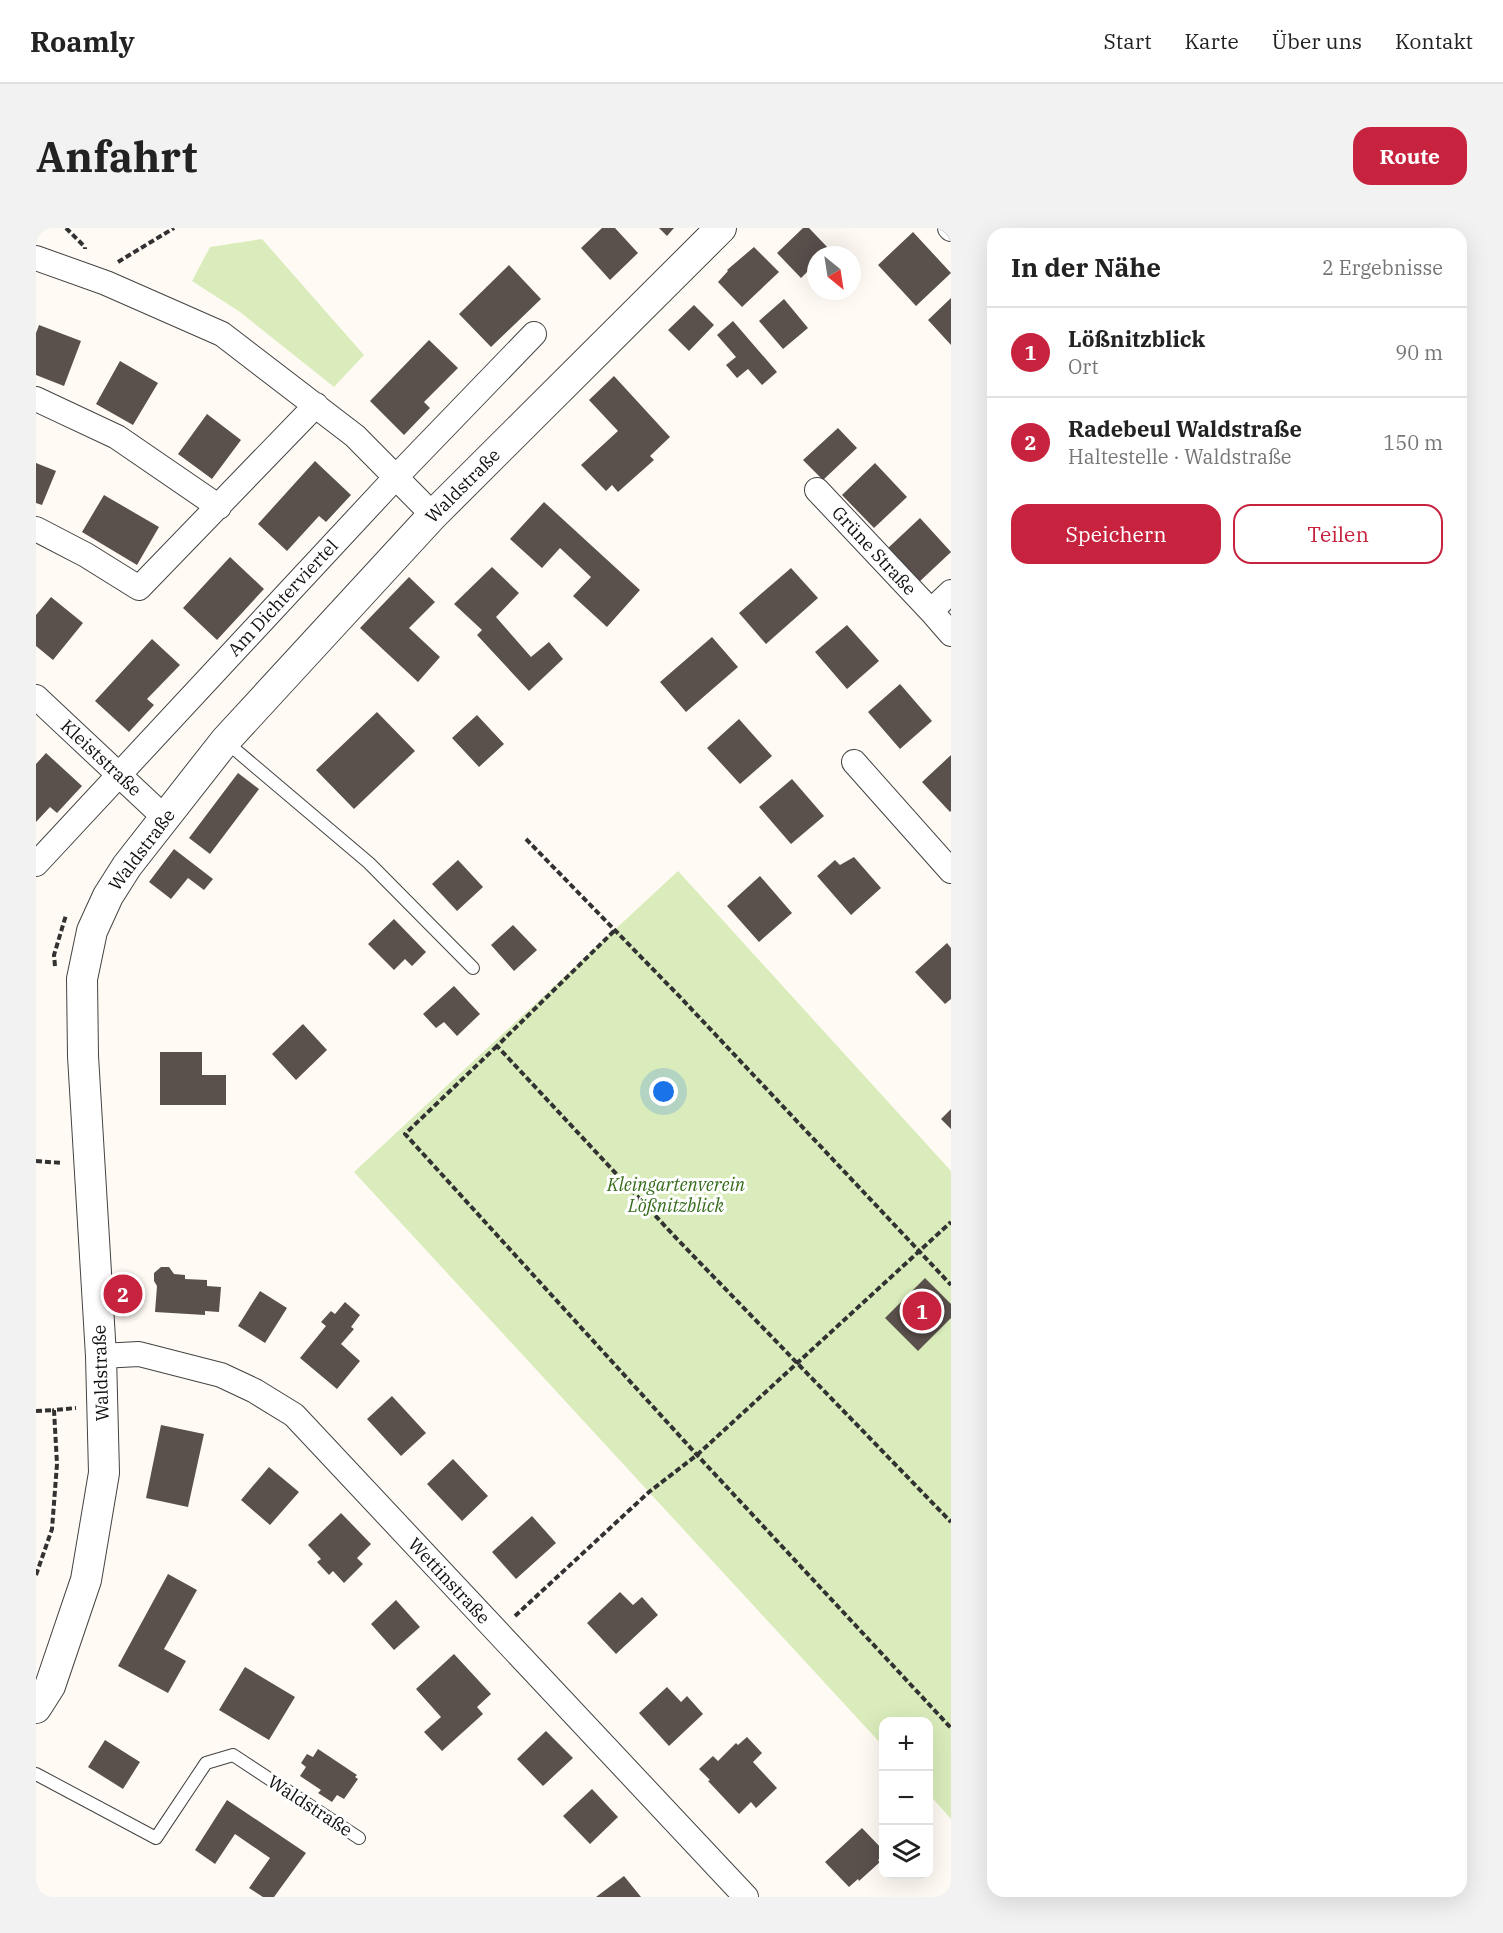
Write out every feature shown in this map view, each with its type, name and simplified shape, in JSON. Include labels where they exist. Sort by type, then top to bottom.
[{"type":"street","name":"Waldstraße","points":[[36,1708],[50,1686],[86,1580],[104,1473],[101,1356],[83,1056],[82,979],[92,931],[108,896],[127,866],[225,741],[434,515],[721,228]]},
{"type":"street","points":[[36,258],[105,283],[222,334],[355,436],[434,515]]},
{"type":"street","name":"Am Dichterviertel","points":[[36,864],[396,477],[534,334]]},
{"type":"street","points":[[36,399],[117,437],[219,507]]},
{"type":"street","points":[[36,529],[86,555],[140,588],[316,405]]},
{"type":"street","name":"Grüne Straße","points":[[817,490],[951,634]]},
{"type":"street","name":"Grüne Straße","points":[[931,611],[951,592]]},
{"type":"street","name":"Kleiststraße","points":[[36,697],[165,818]]},
{"type":"street","points":[[854,762],[951,871]]},
{"type":"street","name":"Wettinstraße","points":[[101,1356],[139,1353],[221,1375],[255,1391],[294,1416],[747,1897]]},
{"type":"lane","points":[[225,741],[369,863],[474,968]]},
{"type":"lane","name":"Waldstraße","points":[[36,1774],[156,1838],[206,1763],[233,1755],[359,1838]]},
{"type":"path","points":[[105,283],[114,264],[174,228]]},
{"type":"path","points":[[526,839],[681,998],[951,1285]]},
{"type":"path","points":[[614,931],[405,1134],[697,1455],[951,1728]]},
{"type":"path","points":[[497,1046],[678,1240],[951,1522]]},
{"type":"path","points":[[497,1632],[649,1491],[697,1455],[951,1222]]},
{"type":"path","points":[[36,1411],[85,1407]]},
{"type":"path","points":[[36,1575],[52,1529],[57,1464],[54,1410]]},
{"type":"green space","points":[[262,239],[364,355],[334,387],[240,312],[192,281],[210,247]]},
{"type":"green space","name":"Kleingartenverein Lößnitzblick","points":[[678,871],[951,1171],[951,1819],[933,1799],[933,1717],[879,1717],[879,1742],[354,1172]]},
{"type":"building","points":[[602,228],[615,228],[638,253],[610,280],[581,248]]},
{"type":"building","points":[[659,228],[674,228],[667,236]]},
{"type":"building","points":[[803,228],[809,228],[826,246],[807,246],[807,272],[801,278],[777,253]]},
{"type":"building","points":[[913,232],[951,273],[916,306],[878,265]]},
{"type":"building","points":[[754,247],[779,272],[742,307],[718,282],[727,270]]},
{"type":"building","points":[[509,265],[541,299],[491,347],[459,314]]},
{"type":"building","points":[[951,298],[951,345],[928,320]]},
{"type":"building","points":[[784,299],[808,328],[783,349],[759,321]]},
{"type":"building","points":[[694,305],[714,325],[689,351],[668,330]]},
{"type":"building","points":[[733,321],[777,372],[762,385],[748,369],[737,378],[726,365],[736,357],[717,335]]},
{"type":"building","points":[[39,325],[81,341],[64,386],[36,375],[36,333]]},
{"type":"building","points":[[429,340],[458,368],[424,402],[430,408],[404,435],[370,401]]},
{"type":"building","points":[[120,361],[158,383],[133,425],[96,404]]},
{"type":"building","points":[[614,376],[670,437],[650,456],[654,460],[618,492],[612,485],[606,491],[581,465],[618,431],[589,400]]},
{"type":"building","points":[[207,414],[241,440],[212,479],[178,454]]},
{"type":"building","points":[[838,428],[857,448],[823,480],[803,460]]},
{"type":"building","points":[[315,461],[351,495],[326,522],[319,516],[287,551],[258,524]]},
{"type":"building","points":[[36,463],[56,471],[42,505],[36,503]]},
{"type":"building","points":[[875,463],[907,497],[874,528],[842,495]]},
{"type":"building","points":[[104,495],[159,527],[137,565],[82,532]]},
{"type":"building","points":[[544,502],[640,590],[607,627],[573,596],[591,577],[560,548],[542,568],[510,539]]},
{"type":"building","points":[[920,518],[951,552],[918,583],[887,549]]},
{"type":"building","points":[[230,557],[264,589],[217,640],[183,608]]},
{"type":"building","points":[[492,567],[519,593],[496,617],[531,657],[549,642],[563,659],[529,691],[477,635],[482,630],[454,604]]},
{"type":"building","points":[[791,568],[818,598],[766,644],[739,613]]},
{"type":"building","points":[[409,577],[435,602],[409,628],[440,657],[418,682],[360,628]]},
{"type":"building","points":[[51,597],[83,623],[53,660],[36,646],[36,615]]},
{"type":"building","points":[[847,625],[879,661],[847,689],[815,652]]},
{"type":"building","points":[[712,637],[738,667],[686,712],[660,682]]},
{"type":"building","points":[[152,639],[180,665],[147,699],[154,705],[129,732],[95,701]]},
{"type":"building","points":[[900,684],[932,721],[900,749],[868,712]]},
{"type":"building","points":[[377,712],[415,751],[354,809],[316,770]]},
{"type":"building","points":[[477,715],[504,744],[479,767],[452,738]]},
{"type":"building","points":[[739,719],[772,756],[740,784],[707,748]]},
{"type":"building","points":[[46,753],[82,786],[57,813],[50,807],[36,822],[36,764]]},
{"type":"building","points":[[951,755],[951,811],[950,812],[922,782]]},
{"type":"building","points":[[238,773],[259,789],[210,854],[189,838]]},
{"type":"building","points":[[792,779],[824,816],[791,844],[759,807]]},
{"type":"building","points":[[174,849],[213,879],[204,890],[188,878],[171,899],[149,882]]},
{"type":"building","points":[[854,857],[881,888],[851,915],[817,876],[835,860],[840,865]]},
{"type":"building","points":[[458,860],[483,887],[457,911],[432,884]]},
{"type":"building","points":[[760,876],[792,913],[759,942],[727,906]]},
{"type":"building","points":[[394,919],[426,952],[412,966],[405,959],[394,970],[368,944]]},
{"type":"building","points":[[513,925],[537,950],[514,971],[491,945]]},
{"type":"building","points":[[947,943],[951,948],[951,999],[945,1004],[915,972]]},
{"type":"building","points":[[454,986],[480,1014],[457,1036],[444,1022],[436,1028],[423,1014]]},
{"type":"building","points":[[303,1024],[327,1050],[296,1080],[272,1054]]},
{"type":"building","points":[[160,1052],[202,1052],[202,1075],[226,1075],[226,1105],[160,1105]]},
{"type":"building","points":[[951,1109],[951,1129],[941,1119]]},
{"type":"building","points":[[161,1267],[169,1267],[174,1274],[185,1275],[185,1279],[207,1280],[207,1286],[221,1287],[219,1312],[205,1311],[205,1315],[155,1312],[157,1286],[154,1273]]},
{"type":"building","points":[[925,1278],[951,1304],[951,1318],[918,1351],[885,1318]]},
{"type":"building","points":[[260,1291],[287,1308],[265,1343],[238,1326]]},
{"type":"building","points":[[345,1302],[360,1315],[351,1327],[354,1329],[341,1344],[360,1361],[337,1389],[300,1358],[326,1326],[321,1322],[331,1311],[335,1314]]},
{"type":"building","points":[[392,1396],[426,1433],[401,1456],[367,1419]]},
{"type":"building","points":[[161,1425],[204,1434],[188,1507],[146,1498]]},
{"type":"building","points":[[453,1459],[488,1496],[462,1521],[427,1484]]},
{"type":"building","points":[[269,1467],[299,1492],[270,1525],[241,1500]]},
{"type":"building","points":[[341,1513],[371,1544],[357,1558],[363,1564],[344,1583],[333,1571],[329,1575],[317,1562],[321,1559],[308,1545]]},
{"type":"building","points":[[532,1516],[556,1543],[516,1579],[492,1552]]},
{"type":"building","points":[[168,1574],[197,1590],[164,1649],[186,1661],[168,1693],[118,1666]]},
{"type":"building","points":[[620,1592],[633,1605],[642,1597],[658,1615],[616,1654],[587,1623]]},
{"type":"building","points":[[396,1600],[420,1627],[394,1650],[371,1624]]},
{"type":"building","points":[[454,1654],[491,1694],[477,1707],[483,1714],[442,1751],[424,1732],[441,1717],[416,1689]]},
{"type":"building","points":[[245,1667],[295,1697],[269,1740],[219,1710]]},
{"type":"building","points":[[667,1687],[681,1702],[687,1696],[703,1714],[669,1746],[639,1713]]},
{"type":"building","points":[[546,1731],[573,1758],[543,1786],[517,1759]]},
{"type":"building","points":[[747,1737],[762,1753],[753,1762],[777,1788],[756,1808],[751,1802],[739,1814],[699,1769],[713,1756],[718,1761],[736,1743],[738,1745]]},
{"type":"building","points":[[105,1740],[140,1762],[123,1789],[88,1767]]},
{"type":"building","points":[[318,1749],[357,1775],[355,1777],[358,1779],[344,1799],[337,1795],[332,1802],[318,1793],[321,1790],[300,1776],[306,1767],[301,1763],[307,1754],[313,1757]]},
{"type":"building","points":[[592,1789],[618,1817],[590,1844],[563,1816]]},
{"type":"building","points":[[227,1800],[306,1853],[274,1897],[263,1897],[249,1888],[270,1858],[235,1834],[215,1864],[195,1850]]},
{"type":"building","points":[[862,1828],[879,1846],[879,1863],[849,1887],[825,1862]]},
{"type":"building","points":[[624,1876],[641,1897],[596,1897]]},
{"type":"place","name":"Radebeul Waldstraße","points":[[123,1294]]},
{"type":"place","name":"Lößnitzblick","points":[[922,1311]]}]
